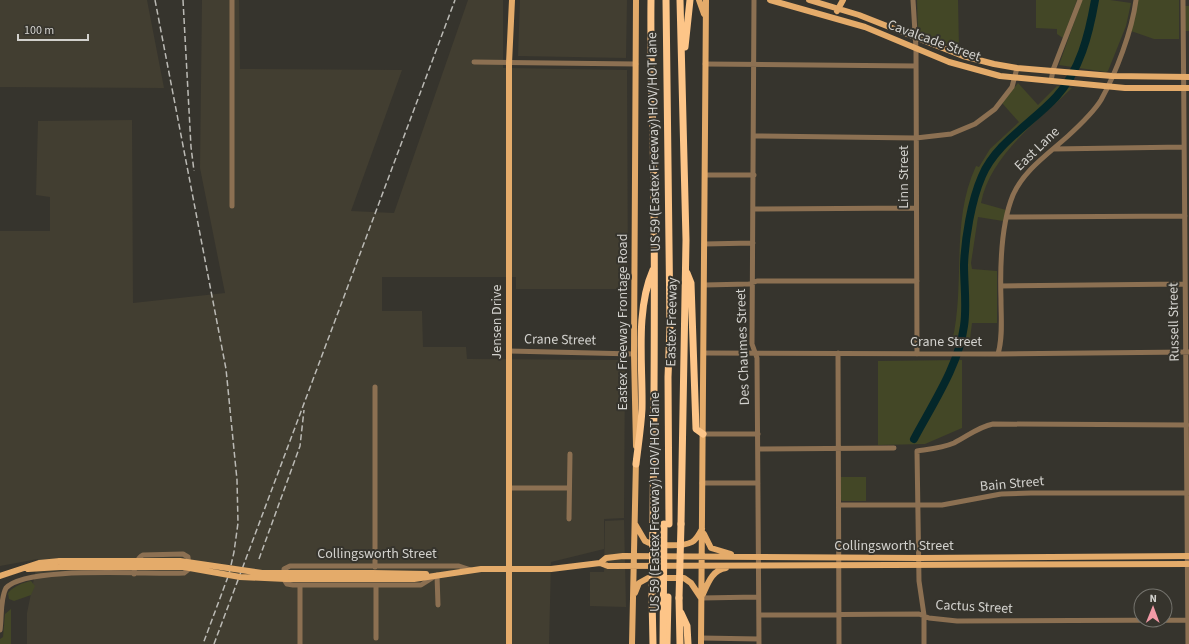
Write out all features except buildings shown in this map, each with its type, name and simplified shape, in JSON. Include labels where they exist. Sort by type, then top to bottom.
[{"type":"highway","name":"Eastex Freeway","points":[[651,0],[650,66],[654,132],[655,266],[652,597],[653,644]]},
{"type":"highway","points":[[682,69],[690,0]]},
{"type":"highway","name":"US 59 (Eastex Freeway) HOV/HOT lane","points":[[666,2],[670,327],[666,524],[668,597],[667,644]]},
{"type":"highway","name":"Eastex Freeway","points":[[680,3],[686,268],[679,598],[680,644]]},
{"type":"highway","points":[[636,464],[642,411],[642,318],[646,286],[655,266]]},
{"type":"highway","points":[[686,268],[691,283],[696,429],[703,434]]},
{"type":"highway","points":[[662,644],[666,524]]},
{"type":"highway","points":[[679,609],[687,626],[688,644]]},
{"type":"main road","name":"Jensen Drive","points":[[509,644],[509,63],[512,0]]},
{"type":"main road","name":"Eastex Freeway Frontage Road","points":[[632,644],[636,464],[634,354],[636,0]]},
{"type":"main road","points":[[699,0],[706,18]]},
{"type":"main road","points":[[701,641],[706,0]]},
{"type":"main road","points":[[706,10],[711,0]]},
{"type":"main road","name":"Cavalcade Street","points":[[770,0],[865,28],[962,66],[1015,78],[1107,86],[1186,88]]},
{"type":"main road","name":"Cavalcade Street","points":[[808,0],[875,21],[964,56],[1017,68],[1112,76],[1186,77]]},
{"type":"main road","points":[[835,18],[837,9],[842,0]]},
{"type":"main road","points":[[962,66],[964,56]]},
{"type":"main road","points":[[634,523],[644,541],[658,545],[690,543],[698,536],[702,528]]},
{"type":"main road","points":[[702,528],[706,539],[712,548],[742,557]]},
{"type":"main road","name":"Collingsworth Street","points":[[600,563],[606,558],[633,556],[838,558],[1188,556]]},
{"type":"main road","name":"Collingsworth Street","points":[[0,576],[39,563],[60,564],[180,561],[262,573],[372,576],[437,575],[473,570],[551,569],[600,563],[608,566],[1188,564]]},
{"type":"main road","points":[[702,598],[709,580],[714,574],[721,569],[737,566]]},
{"type":"main road","points":[[634,596],[639,583],[648,578],[684,578],[691,583],[702,598]]},
{"type":"street","points":[[232,0],[232,206]]},
{"type":"street","name":"Des Chaumes Street","points":[[754,0],[754,209],[752,344],[756,353],[758,434],[759,641]]},
{"type":"street","name":"Linn Street","points":[[913,0],[916,49],[917,354]]},
{"type":"street","points":[[1051,81],[1053,70],[1080,0]]},
{"type":"street","name":"East Lane","points":[[998,354],[1002,332],[1002,248],[1010,204],[1017,186],[1032,168],[1090,114],[1100,100],[1122,51],[1136,0]]},
{"type":"street","name":"Russell Street","points":[[1183,0],[1186,77],[1184,147],[1185,284],[1188,352],[1186,425],[1188,493],[1188,644]]},
{"type":"street","points":[[474,62],[636,64]]},
{"type":"street","points":[[705,64],[916,66]]},
{"type":"street","points":[[754,136],[916,138],[951,134],[975,124],[1004,99],[1012,87],[1017,68]]},
{"type":"street","points":[[1053,148],[1184,147]]},
{"type":"street","points":[[704,175],[754,175]]},
{"type":"street","points":[[754,209],[916,208]]},
{"type":"street","points":[[1008,217],[1185,216]]},
{"type":"street","points":[[704,244],[753,243]]},
{"type":"street","points":[[704,285],[752,283],[757,281],[917,281]]},
{"type":"street","points":[[1001,286],[1185,284]]},
{"type":"street","name":"Crane Street","points":[[509,351],[634,354]]},
{"type":"street","name":"Crane Street","points":[[704,353],[998,354],[1188,352]]},
{"type":"street","points":[[838,353],[839,644]]},
{"type":"street","points":[[375,387],[375,567]]},
{"type":"street","points":[[924,644],[924,615],[919,587],[919,505],[917,451],[954,443],[980,428],[994,424],[1186,425]]},
{"type":"street","points":[[703,434],[758,434]]},
{"type":"street","points":[[758,449],[894,448]]},
{"type":"street","points":[[569,519],[570,454]]},
{"type":"street","points":[[702,483],[758,483]]},
{"type":"street","points":[[509,488],[569,488]]},
{"type":"street","name":"Bain Street","points":[[839,505],[942,505],[1002,494],[1031,493],[1188,493]]},
{"type":"street","points":[[0,630],[2,596],[6,589],[13,583],[53,574],[134,574],[184,573],[188,569],[188,557],[183,554],[143,554],[139,558],[134,569],[134,574]]},
{"type":"street","name":"Collingsworth Street","points":[[437,575],[421,585],[300,585],[286,583],[284,579],[285,568],[290,566],[459,566],[473,570]]},
{"type":"street","points":[[437,575],[438,606]]},
{"type":"street","points":[[300,585],[300,644]]},
{"type":"street","points":[[376,585],[376,638]]},
{"type":"street","points":[[702,598],[758,597]]},
{"type":"street","name":"Cactus Street","points":[[759,615],[924,615],[929,618],[956,621],[1188,620]]},
{"type":"street","points":[[701,641],[759,641]]},
{"type":"shaded area","points":[[0,0],[147,0],[164,88],[0,87]]},
{"type":"shaded area","points":[[202,0],[239,0],[240,69],[402,70],[351,211],[394,213],[468,0],[503,0],[503,68],[627,70],[628,289],[516,289],[516,277],[382,277],[382,311],[422,311],[423,347],[466,347],[467,359],[625,360],[624,518],[604,519],[604,549],[551,562],[549,644],[27,644],[27,613],[38,559],[0,566],[0,231],[50,231],[50,197],[36,195],[38,121],[132,120],[133,303],[225,293],[200,168]]},
{"type":"shaded area","points":[[520,0],[627,0],[626,58],[518,56]]},
{"type":"shaded area","points":[[624,520],[626,607],[590,606],[590,572],[604,572],[605,521]]},
{"type":"green space","points":[[917,0],[958,0],[959,49],[918,33]]},
{"type":"green space","points":[[1036,0],[1077,0],[1063,38],[1057,34],[1057,29],[1036,28]]},
{"type":"green space","points":[[1082,0],[1110,0],[1131,3],[1126,26],[1108,71],[1106,72],[1059,65]]},
{"type":"green space","points":[[1138,0],[1179,0],[1179,39],[1154,39],[1131,31]]},
{"type":"green space","points":[[1184,6],[1189,6],[1189,31],[1184,31]]},
{"type":"green space","points":[[1018,83],[1038,105],[1057,86],[1072,88],[1017,140],[994,169],[986,186],[981,203],[1006,210],[1003,221],[978,217],[971,263],[972,269],[997,271],[997,323],[972,323],[969,347],[952,342],[958,298],[963,209],[968,187],[976,166],[979,167],[990,149],[1019,122],[1002,103]]},
{"type":"green space","points":[[962,360],[962,428],[925,444],[878,445],[878,361]]},
{"type":"green space","points":[[841,477],[866,477],[866,501],[842,501],[840,499]]},
{"type":"green space","points":[[31,581],[35,586],[31,595],[14,601],[9,599],[8,593],[13,588]]},
{"type":"green space","points":[[11,609],[11,644],[0,644],[0,639],[3,637],[5,614]]},
{"type":"waterway","points":[[914,439],[951,370],[961,341],[965,311],[964,265],[969,220],[982,176],[988,164],[1005,143],[1047,107],[1064,87],[1082,52],[1090,26],[1095,0]]},
{"type":"railway","points":[[155,0],[226,369],[237,480],[238,523],[234,552],[229,574],[203,644]]},
{"type":"railway","points":[[183,0],[191,147],[194,171]]},
{"type":"railway","points":[[214,644],[455,0]]},
{"type":"railway","points":[[259,559],[300,446],[304,410]]}]
